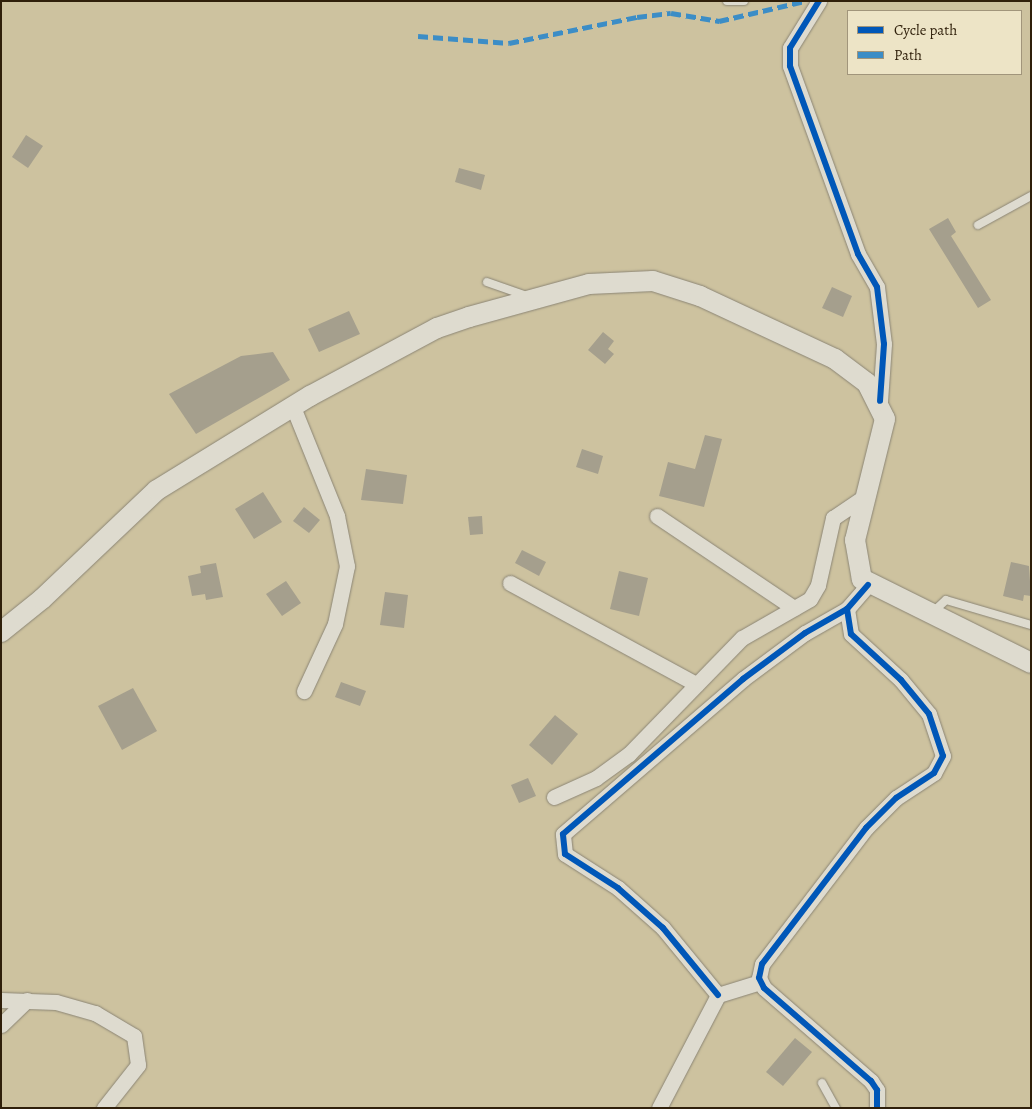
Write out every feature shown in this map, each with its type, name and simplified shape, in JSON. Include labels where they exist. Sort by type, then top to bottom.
[{"type":"main road","points":[[1,632],[42,599],[157,490],[292,407],[437,328],[589,284],[653,281],[700,296],[835,359],[867,383],[880,401],[885,419],[883,436],[864,497],[854,540],[855,561],[868,586],[1031,662]]},
{"type":"street","points":[[819,1],[790,48],[790,66],[858,254],[877,287],[884,344],[880,401]]},
{"type":"street","points":[[292,407],[337,516],[346,566],[336,624],[304,691]]},
{"type":"street","points":[[554,797],[596,778],[629,754],[742,638],[810,599],[818,585],[833,518],[864,497]]},
{"type":"street","points":[[657,516],[794,608]]},
{"type":"street","points":[[510,583],[696,684]]},
{"type":"street","points":[[718,995],[663,928],[618,888],[565,854],[563,834],[742,679],[805,633],[847,610],[868,586]]},
{"type":"street","points":[[760,982],[762,964],[866,828],[896,798],[934,772],[943,756],[929,714],[901,680],[851,634],[847,610]]},
{"type":"street","points":[[660,1108],[718,995],[760,982]]},
{"type":"street","points":[[760,982],[871,1082],[877,1090],[875,1107]]},
{"type":"street","points":[[1,1000],[28,1000],[95,1013],[134,1036],[138,1066],[104,1108]]},
{"type":"street","points":[[1,1025],[28,1000]]},
{"type":"lane","points":[[728,1],[744,1]]},
{"type":"lane","points":[[978,226],[1031,196]]},
{"type":"lane","points":[[487,282],[533,299]]},
{"type":"lane","points":[[931,615],[946,600],[1031,625]]},
{"type":"lane","points":[[822,1083],[836,1108]]},
{"type":"shaded area","points":[[1,1],[1031,1],[1031,1108],[1,1108]]},
{"type":"building","points":[[26,135],[43,146],[28,168],[12,157]]},
{"type":"building","points":[[459,168],[485,175],[481,190],[455,182]]},
{"type":"building","points":[[948,218],[956,232],[951,236],[991,300],[978,308],[929,229]]},
{"type":"building","points":[[832,287],[852,296],[843,317],[822,308]]},
{"type":"building","points":[[349,311],[360,334],[319,352],[308,329]]},
{"type":"building","points":[[603,332],[614,341],[608,349],[614,354],[605,364],[588,350]]},
{"type":"building","points":[[273,352],[290,380],[196,434],[169,394],[241,356]]},
{"type":"building","points":[[705,435],[722,439],[704,507],[659,496],[668,462],[695,469]]},
{"type":"building","points":[[582,449],[603,456],[598,474],[576,467]]},
{"type":"building","points":[[366,469],[407,475],[403,504],[361,500]]},
{"type":"building","points":[[263,492],[282,522],[254,539],[235,509]]},
{"type":"building","points":[[304,507],[320,520],[309,533],[293,521]]},
{"type":"building","points":[[482,516],[483,534],[470,535],[468,517]]},
{"type":"building","points":[[522,550],[546,562],[539,576],[515,563]]},
{"type":"building","points":[[1011,562],[1029,566],[1031,596],[1024,595],[1023,601],[1003,596]]},
{"type":"building","points":[[216,563],[223,597],[206,600],[205,594],[192,596],[188,576],[201,573],[200,566]]},
{"type":"building","points":[[619,571],[648,578],[639,616],[610,609]]},
{"type":"building","points":[[286,581],[301,603],[282,616],[266,594]]},
{"type":"building","points":[[385,592],[408,595],[404,628],[380,625]]},
{"type":"building","points":[[341,682],[366,691],[360,706],[335,697]]},
{"type":"building","points":[[133,688],[157,731],[122,750],[98,706]]},
{"type":"building","points":[[555,715],[578,734],[552,765],[529,745]]},
{"type":"building","points":[[528,778],[536,796],[519,803],[511,785]]},
{"type":"building","points":[[795,1038],[812,1052],[783,1086],[766,1072]]},
{"type":"marked path","points":[[418,36],[509,43],[637,17],[671,13],[719,21],[805,1]]},
{"type":"cycle path","points":[[819,1],[790,48],[790,66],[858,254],[877,287],[884,344],[880,401]]},
{"type":"cycle path","points":[[718,995],[663,928],[618,888],[565,854],[563,834],[743,679],[805,633],[847,609],[868,585]]},
{"type":"cycle path","points":[[847,609],[851,634],[901,680],[929,714],[943,756],[934,773],[896,798],[866,828],[762,964],[759,978],[764,988],[871,1081],[877,1090],[877,1108]]}]
